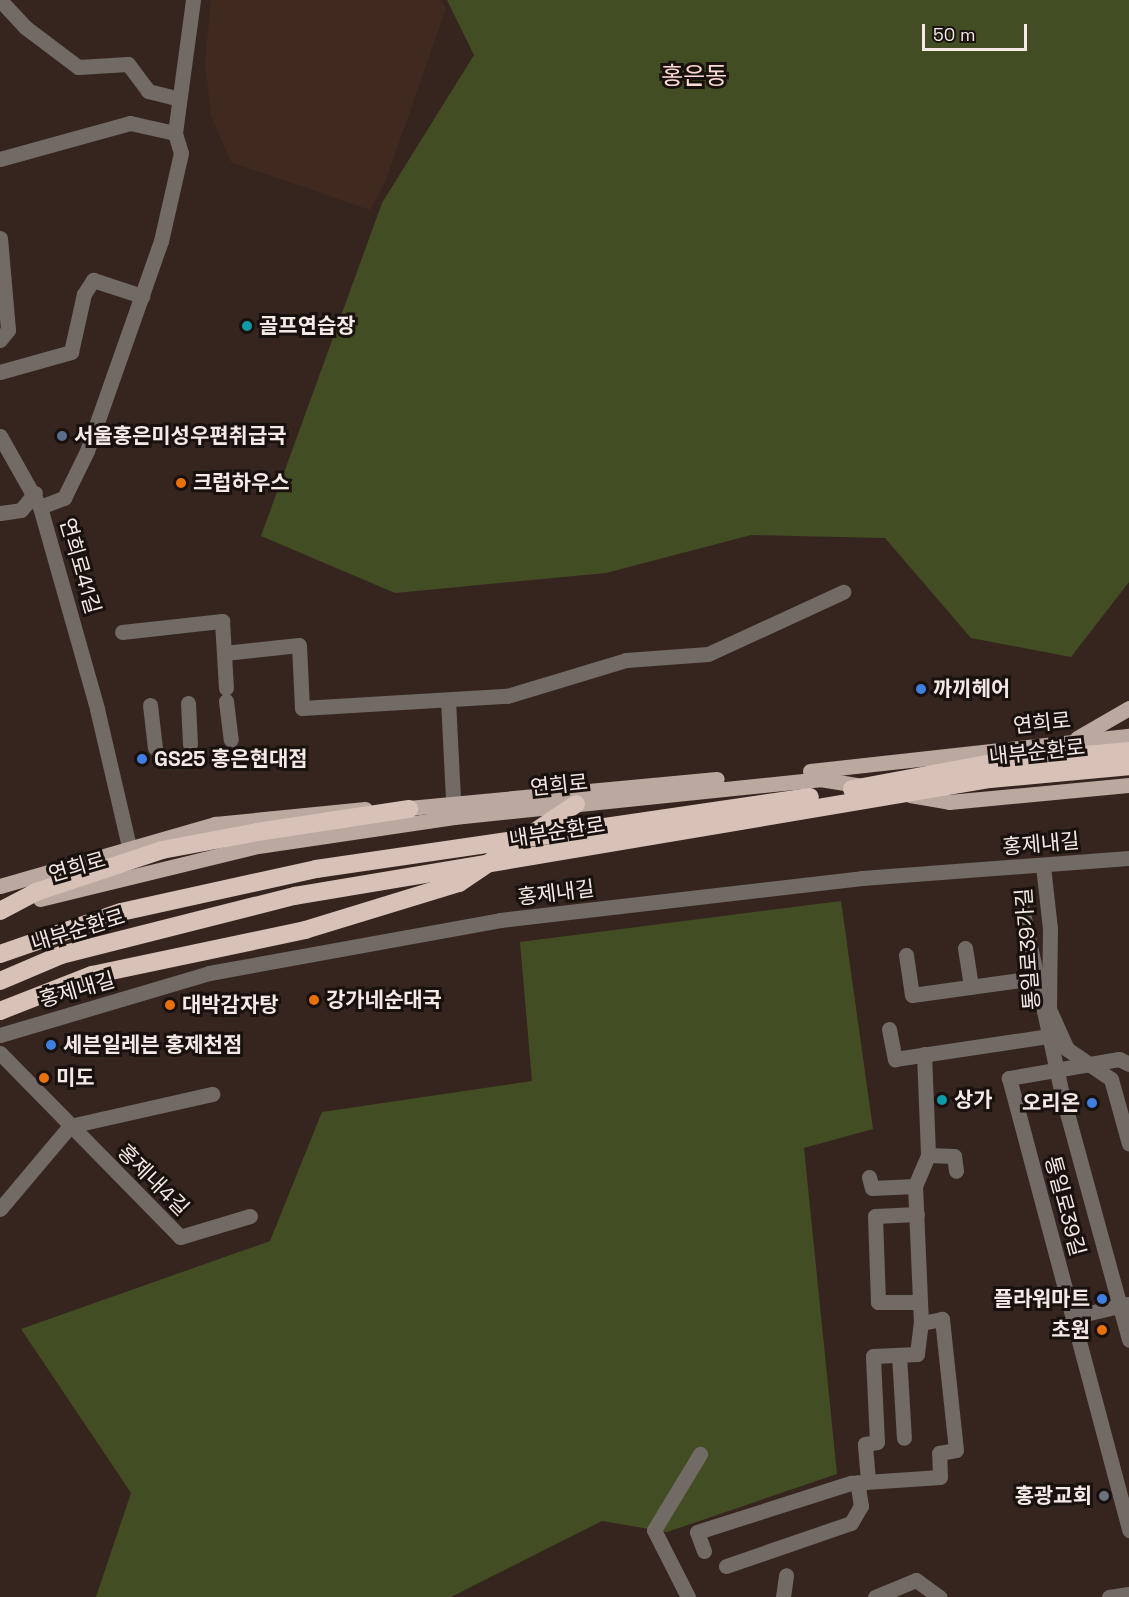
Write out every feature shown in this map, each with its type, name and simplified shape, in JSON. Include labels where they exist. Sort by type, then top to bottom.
[{"type":"highway","name":"내부순환로","points":[[0,954],[121,912],[316,869],[808,797],[987,764],[1129,751]]},
{"type":"highway","name":"내부순환로","points":[[0,981],[61,955],[295,896],[990,779],[1129,766]]},
{"type":"highway","points":[[0,1011],[92,975],[305,930],[459,883],[576,804]]},
{"type":"highway","points":[[0,910],[36,892],[162,850],[257,832],[409,809]]},
{"type":"main road","points":[[1072,740],[1129,708]]},
{"type":"main road","name":"연희로","points":[[0,910],[135,872],[258,846],[454,810],[852,767],[1072,740],[1129,736]]},
{"type":"main road","name":"연희로","points":[[0,886],[215,824],[331,810],[454,810],[576,804],[820,779],[949,802],[1129,785]]},
{"type":"street","points":[[0,0],[25,27],[78,67],[128,64],[148,90],[179,99]]},
{"type":"street","name":"연희로41길","points":[[135,872],[83,655],[38,500],[64,498],[82,461],[161,241],[181,153],[175,134],[193,0]]},
{"type":"street","points":[[0,159],[130,123],[175,134]]},
{"type":"street","points":[[0,238],[8,330],[0,340]]},
{"type":"street","points":[[0,372],[71,352],[84,294],[93,280],[142,296]]},
{"type":"street","points":[[0,436],[38,500],[21,510],[0,513]]},
{"type":"street","points":[[224,653],[299,645],[302,708],[507,696],[626,660],[708,654],[843,592]]},
{"type":"street","points":[[122,632],[222,621],[231,740]]},
{"type":"street","points":[[447,700],[454,810]]},
{"type":"street","points":[[188,703],[190,744]]},
{"type":"street","points":[[150,705],[155,748]]},
{"type":"street","name":"홍제내길","points":[[0,1035],[209,973],[500,920],[862,878],[1129,858]]},
{"type":"street","name":"통일로39가길","points":[[1043,866],[1050,928],[1049,1009],[1056,1045]]},
{"type":"street","points":[[1020,899],[1034,978],[1056,1045],[1058,1069],[1124,1305],[1129,1340]]},
{"type":"street","points":[[965,948],[971,987]]},
{"type":"street","points":[[906,955],[912,995],[1034,978]]},
{"type":"street","points":[[889,1029],[895,1059],[924,1054],[1056,1045],[1111,1079],[1129,1144]]},
{"type":"street","name":"홍제내4길","points":[[0,1053],[180,1238],[250,1216]]},
{"type":"street","points":[[726,1566],[851,1523],[861,1506],[864,1444],[877,1442],[873,1356],[916,1354],[921,1323],[915,1186],[928,1155],[924,1054]]},
{"type":"street","name":"통일로39길","points":[[1129,1064],[1119,1059],[1009,1078],[1129,1530]]},
{"type":"street","name":"홍제내4길","points":[[70,1126],[212,1094]]},
{"type":"street","points":[[0,1209],[70,1126]]},
{"type":"street","points":[[928,1155],[954,1156],[956,1171]]},
{"type":"street","points":[[869,1177],[872,1188],[915,1186]]},
{"type":"street","points":[[916,1214],[875,1216],[878,1302],[920,1302]]},
{"type":"street","points":[[1072,1317],[1124,1305]]},
{"type":"street","points":[[704,1551],[697,1532],[863,1481],[940,1477],[939,1453],[956,1450],[942,1319],[921,1323]]},
{"type":"street","points":[[899,1355],[904,1438]]},
{"type":"street","points":[[688,1597],[654,1530],[700,1454]]},
{"type":"street","points":[[783,1597],[786,1575]]},
{"type":"street","points":[[875,1597],[916,1580],[939,1597]]},
{"type":"street","points":[[1109,1597],[1129,1593]]},
{"type":"shaded area","points":[[211,0],[441,0],[446,8],[386,180],[370,210],[231,162],[211,116],[205,62]]},
{"type":"green space","points":[[447,0],[1129,0],[1129,582],[1071,657],[971,638],[885,538],[751,535],[606,573],[395,593],[261,536],[382,203],[474,55]]},
{"type":"green space","points":[[841,901],[873,1129],[804,1148],[837,1474],[667,1532],[602,1521],[451,1597],[96,1597],[131,1493],[21,1329],[270,1241],[322,1112],[532,1081],[520,942]]},
{"type":"place","name":"골프연습장","points":[[247,326]]},
{"type":"place","name":"서울홍은미성우편취급국","points":[[62,436]]},
{"type":"place","name":"크럽하우스","points":[[181,483]]},
{"type":"place","name":"까끼헤어","points":[[921,689]]},
{"type":"place","name":"GS25 홍은현대점","points":[[142,759]]},
{"type":"place","name":"강가네순대국","points":[[314,1000]]},
{"type":"place","name":"대박감자탕","points":[[170,1005]]},
{"type":"place","name":"세븐일레븐 홍제천점","points":[[51,1045]]},
{"type":"place","name":"미도","points":[[44,1078]]},
{"type":"place","name":"상가","points":[[942,1100]]},
{"type":"place","name":"오리온","points":[[1092,1103]]},
{"type":"place","name":"플라워마트","points":[[1102,1299]]},
{"type":"place","name":"초원","points":[[1102,1330]]},
{"type":"place","name":"홍광교회","points":[[1104,1496]]},
{"type":"district","name":"홍은동","points":[[694,76]]}]
